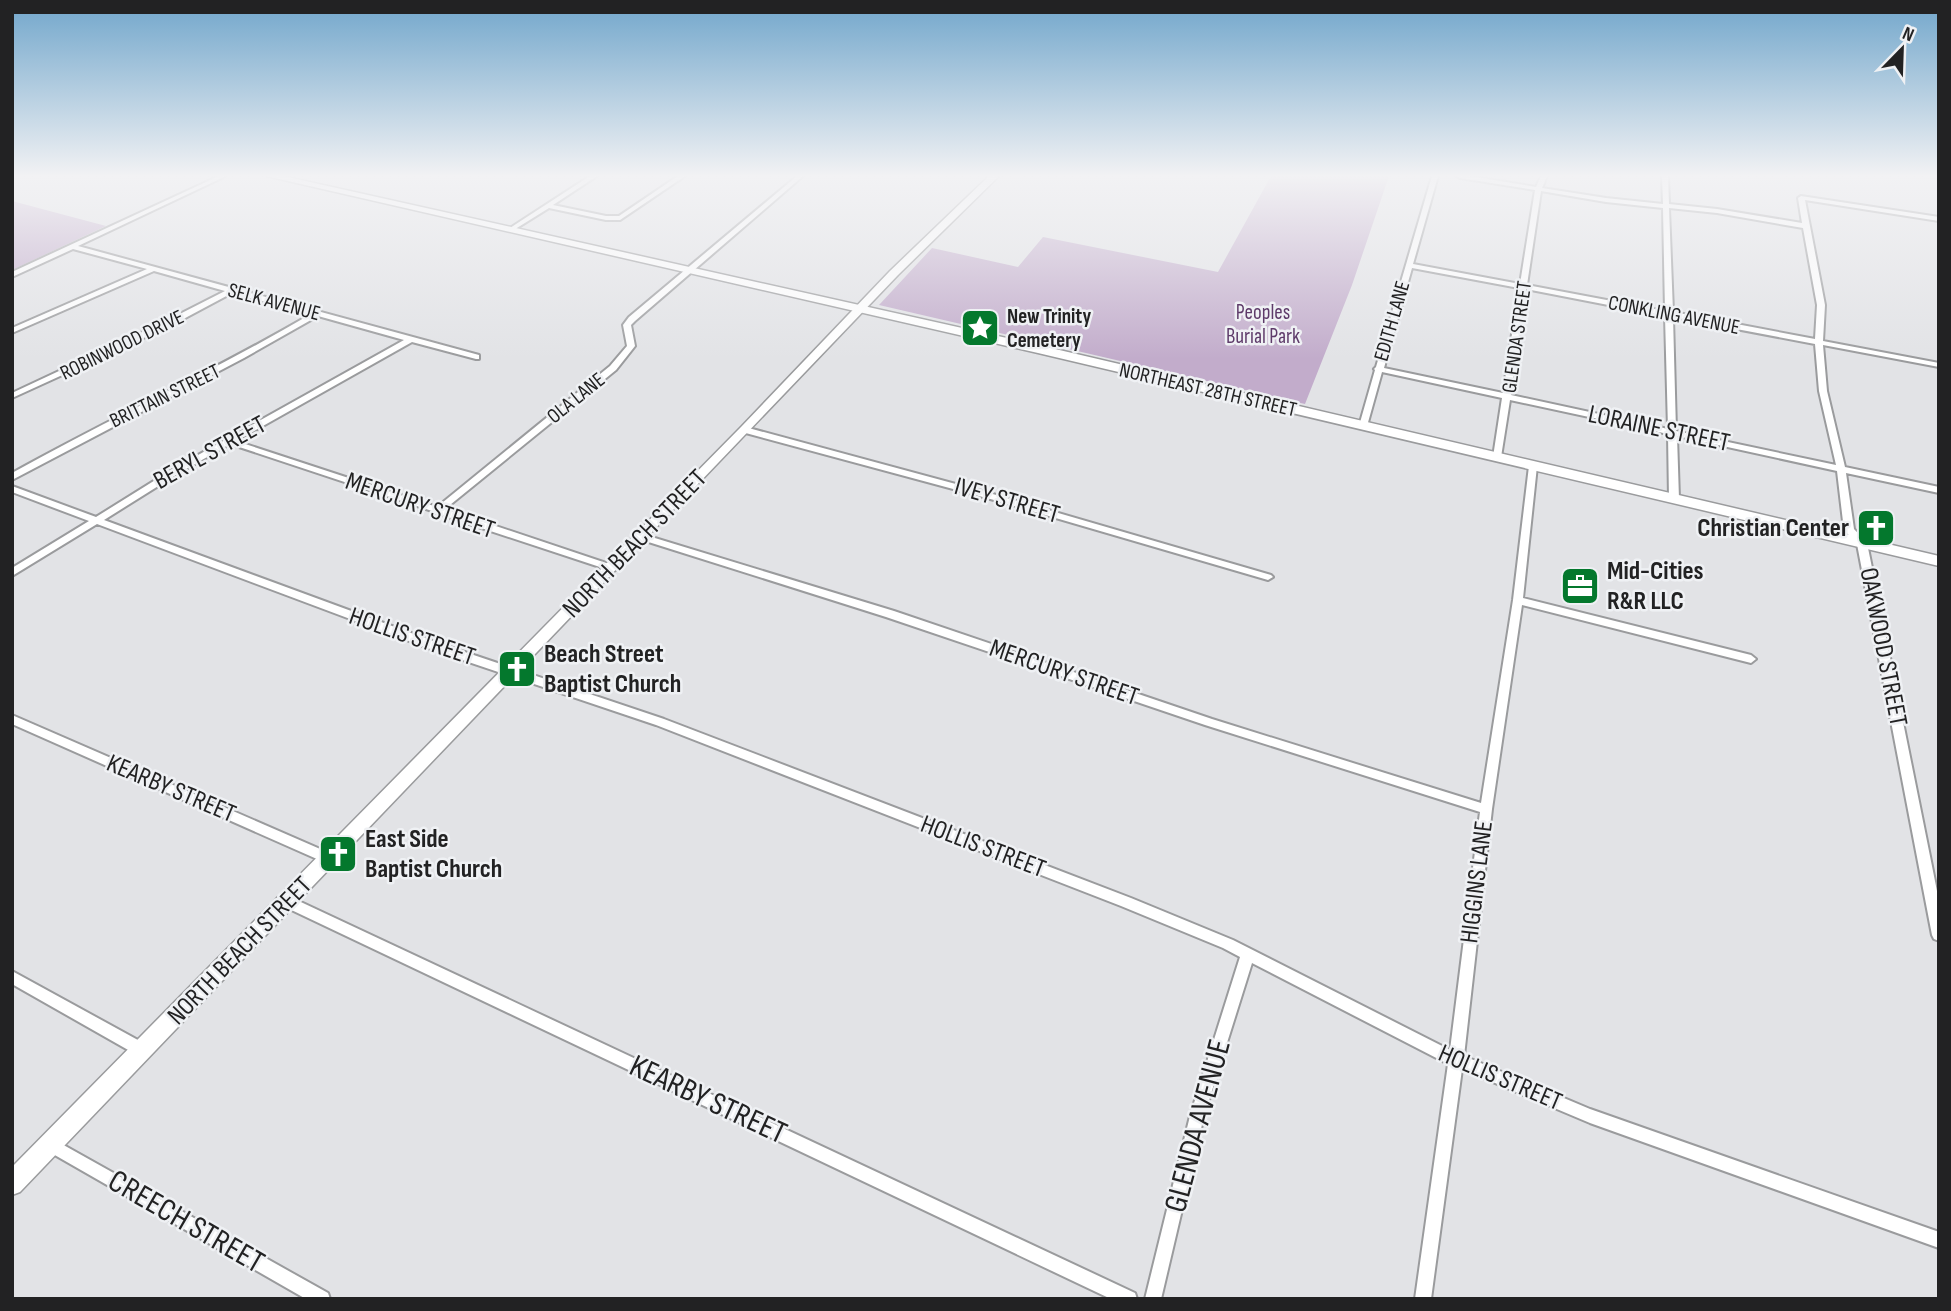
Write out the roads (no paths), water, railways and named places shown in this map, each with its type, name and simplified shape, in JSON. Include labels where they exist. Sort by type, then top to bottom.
[{"type":"main road","name":"NORTHEAST 28TH STREET","points":[[542,237],[1939,561]]},
{"type":"main road","name":"NORTH BEACH STREET","points":[[12,1184],[513,671],[859,309],[932,237]]},
{"type":"street","points":[[12,275],[94,237]]},
{"type":"street","points":[[689,270],[728,237]]},
{"type":"street","name":"EDITH LANE","points":[[1363,426],[1417,237]]},
{"type":"street","name":"GLENDA STREET","points":[[1497,457],[1531,237]]},
{"type":"street","points":[[1667,237],[1674,499]]},
{"type":"street","name":"OAKWOOD STREET","points":[[1808,237],[1821,305],[1819,344],[1823,391],[1841,469],[1849,530],[1862,543],[1939,935]]},
{"type":"street","name":"SELK AVENUE","points":[[73,247],[475,357]]},
{"type":"street","name":"CONKLING AVENUE","points":[[1409,265],[1939,365]]},
{"type":"street","points":[[12,331],[154,269]]},
{"type":"street","name":"OLA LANE","points":[[436,512],[613,368],[631,346],[627,325],[689,270]]},
{"type":"street","name":"ROBINWOOD DRIVE","points":[[12,396],[171,322],[231,290]]},
{"type":"street","name":"BRITTAIN STREET","points":[[12,477],[70,444],[230,365],[317,314]]},
{"type":"street","name":"BERYL STREET","points":[[12,573],[229,441],[356,373],[411,339]]},
{"type":"street","name":"LORAINE STREET","points":[[1378,369],[1939,490]]},
{"type":"street","name":"IVEY STREET","points":[[746,430],[997,498],[1268,577]]},
{"type":"street","name":"MERCURY STREET","points":[[229,441],[436,512],[612,568]]},
{"type":"street","name":"HIGGINS LANE","points":[[1423,1299],[1456,1060],[1486,809],[1518,600],[1534,466]]},
{"type":"street","name":"HOLLIS STREET","points":[[12,489],[424,643],[513,671],[699,737],[1126,902],[1248,954],[1456,1060],[1615,1125],[1939,1240]]},
{"type":"street","name":"MERCURY STREET","points":[[642,537],[890,614],[1209,722],[1486,809]]},
{"type":"street","points":[[1518,600],[1751,659]]},
{"type":"street","name":"KEARBY STREET","points":[[12,719],[330,859]]},
{"type":"street","name":"KEARBY STREET","points":[[288,902],[1129,1299]]},
{"type":"street","name":"GLENDA AVENUE","points":[[1153,1299],[1197,1116],[1248,954]]},
{"type":"street","points":[[12,977],[142,1050]]},
{"type":"street","name":"CREECH STREET","points":[[51,1145],[322,1299]]},
{"type":"place","name":"New Trinity Cemetery","points":[[980,328]]},
{"type":"place","name":"Christian Center","points":[[1876,528]]},
{"type":"place","name":"Mid-Cities R&R LLC","points":[[1580,586]]},
{"type":"place","name":"Beach Street Baptist Church","points":[[517,669]]},
{"type":"place","name":"East Side Baptist Church","points":[[338,854]]},
{"type":"park label","name":"Peoples Burial Park","points":[[1263,324]]}]
